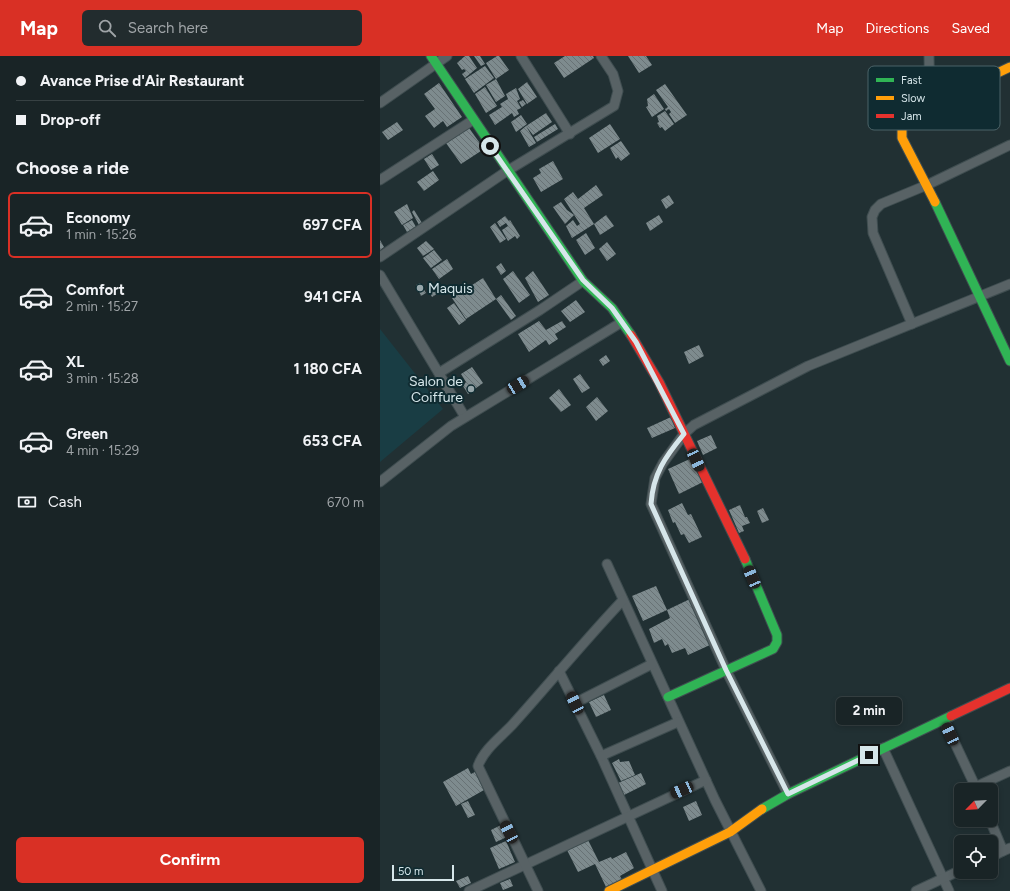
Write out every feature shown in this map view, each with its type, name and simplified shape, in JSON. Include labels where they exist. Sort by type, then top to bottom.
[{"type":"street","points":[[380,103],[434,60],[447,56]]},
{"type":"street","points":[[521,56],[570,134]]},
{"type":"street","points":[[380,257],[507,171],[614,106],[618,91],[613,74],[602,56]]},
{"type":"street","points":[[929,56],[929,66]]},
{"type":"street","points":[[434,60],[507,171],[583,280],[612,308],[636,342],[684,434],[740,548],[777,635],[777,642],[773,649],[668,697]]},
{"type":"street","points":[[1000,72],[1010,67]]},
{"type":"street","points":[[380,180],[474,120]]},
{"type":"street","points":[[902,130],[902,138],[927,185],[982,297],[1010,361]]},
{"type":"street","points":[[912,324],[873,233],[872,217],[875,210],[881,204],[927,185],[1010,145]]},
{"type":"street","points":[[380,275],[465,417]]},
{"type":"street","points":[[439,373],[540,310],[583,280]]},
{"type":"street","points":[[788,794],[726,670],[651,504],[655,478],[673,447],[694,425],[808,366],[982,297],[1010,284]]},
{"type":"street","points":[[380,482],[433,439],[465,417],[622,322]]},
{"type":"street","points":[[607,564],[678,722],[730,832],[761,891]]},
{"type":"street","points":[[538,891],[478,766],[483,754],[512,725],[582,643],[623,600]]},
{"type":"street","points":[[575,703],[652,664]]},
{"type":"street","points":[[560,670],[662,891]]},
{"type":"street","points":[[609,891],[730,832],[763,808],[788,794],[1010,688]]},
{"type":"street","points":[[944,720],[974,783]]},
{"type":"street","points":[[601,756],[678,722]]},
{"type":"street","points":[[883,748],[949,891]]},
{"type":"street","points":[[986,783],[1010,771]]},
{"type":"street","points":[[470,891],[706,780]]},
{"type":"street","points":[[994,827],[1007,849]]},
{"type":"street","points":[[916,891],[954,873]]},
{"type":"shaded area","points":[[380,329],[443,409],[380,462]]},
{"type":"building","points":[[465,56],[469,56],[477,68],[465,78],[462,74],[466,71],[464,69],[462,70],[457,63]]},
{"type":"building","points":[[474,56],[480,56],[485,64],[481,66]]},
{"type":"building","points":[[499,56],[509,70],[496,79],[486,63]]},
{"type":"building","points":[[565,56],[593,56],[594,58],[564,78],[554,63]]},
{"type":"building","points":[[628,56],[646,56],[652,65],[639,73]]},
{"type":"building","points":[[485,66],[494,78],[474,93],[465,79]]},
{"type":"building","points":[[496,79],[505,96],[496,102],[486,85]]},
{"type":"building","points":[[527,82],[537,97],[527,104],[518,89]]},
{"type":"building","points":[[439,83],[462,117],[447,127],[443,121],[434,128],[425,116],[435,109],[424,94]]},
{"type":"building","points":[[665,84],[687,115],[675,123],[669,114],[671,112],[669,109],[666,111],[665,109],[668,107],[656,90]]},
{"type":"building","points":[[485,87],[497,106],[486,113],[475,94]]},
{"type":"building","points":[[516,88],[520,99],[517,101],[521,108],[517,110],[519,114],[514,117],[512,113],[495,125],[489,115],[502,107],[500,104],[508,99],[506,94]]},
{"type":"building","points":[[654,94],[664,109],[652,117],[646,107],[648,106],[647,99]]},
{"type":"building","points":[[523,100],[526,104],[522,107],[519,102]]},
{"type":"building","points":[[665,111],[674,124],[665,131],[662,127],[660,128],[657,123],[659,122],[657,116]]},
{"type":"building","points":[[546,113],[552,122],[533,135],[526,126]]},
{"type":"building","points":[[521,115],[527,124],[516,132],[511,122]]},
{"type":"building","points":[[397,122],[403,130],[388,140],[382,132]]},
{"type":"building","points":[[555,124],[558,129],[537,142],[534,137]]},
{"type":"building","points":[[610,124],[620,139],[598,153],[589,138]]},
{"type":"building","points":[[526,126],[536,143],[529,147],[520,131]]},
{"type":"building","points":[[469,128],[484,149],[461,164],[446,143]]},
{"type":"building","points":[[621,141],[630,154],[621,161],[618,157],[616,159],[610,148]]},
{"type":"building","points":[[432,154],[439,165],[431,170],[424,159]]},
{"type":"building","points":[[553,161],[563,179],[541,192],[533,178],[541,173],[539,169]]},
{"type":"building","points":[[433,171],[439,180],[424,191],[417,182]]},
{"type":"building","points":[[596,185],[603,195],[584,208],[594,224],[572,238],[566,226],[573,220],[577,226],[580,224],[564,199],[573,192],[578,199]]},
{"type":"building","points":[[669,195],[674,203],[666,209],[661,200]]},
{"type":"building","points":[[561,202],[567,210],[574,215],[565,224],[553,207]]},
{"type":"building","points":[[407,204],[413,218],[402,225],[394,212]]},
{"type":"building","points":[[414,210],[422,223],[419,225],[412,212]]},
{"type":"building","points":[[606,215],[614,226],[600,235],[594,224]]},
{"type":"building","points":[[659,215],[663,222],[650,231],[646,223]]},
{"type":"building","points":[[505,216],[509,221],[510,220],[520,236],[517,239],[515,236],[508,241],[502,230],[508,226],[506,223],[500,227],[497,222]]},
{"type":"building","points":[[412,220],[416,227],[407,232],[403,225]]},
{"type":"building","points":[[495,223],[506,239],[500,243],[490,227]]},
{"type":"building","points":[[586,233],[595,248],[585,255],[576,240]]},
{"type":"building","points":[[380,240],[384,247],[380,250]]},
{"type":"building","points":[[426,241],[434,249],[423,256],[417,248]]},
{"type":"building","points":[[607,242],[616,254],[607,261],[599,249]]},
{"type":"building","points":[[434,250],[442,260],[431,268],[423,258]]},
{"type":"building","points":[[447,259],[453,269],[439,279],[432,269]]},
{"type":"building","points":[[501,263],[506,271],[501,275],[496,267]]},
{"type":"building","points":[[513,271],[530,295],[519,303],[503,279]]},
{"type":"building","points":[[533,271],[549,295],[538,302],[525,278]]},
{"type":"building","points":[[483,278],[496,299],[466,319],[452,298]]},
{"type":"building","points":[[420,283],[426,293],[421,296],[416,285]]},
{"type":"building","points":[[437,289],[440,292],[432,297],[430,293]]},
{"type":"building","points":[[501,295],[516,316],[511,320],[496,299]]},
{"type":"building","points":[[576,300],[585,312],[570,322],[561,311]]},
{"type":"building","points":[[454,303],[466,320],[459,325],[447,308]]},
{"type":"building","points":[[539,321],[546,330],[562,321],[566,327],[555,334],[558,339],[549,345],[546,340],[529,352],[518,334]]},
{"type":"building","points":[[699,345],[704,356],[689,364],[684,352]]},
{"type":"building","points":[[606,355],[610,361],[603,366],[599,360]]},
{"type":"building","points":[[472,367],[483,383],[468,394],[463,386],[466,382],[461,374]]},
{"type":"building","points":[[580,374],[590,388],[582,393],[573,379]]},
{"type":"building","points":[[559,389],[571,405],[561,412],[549,398]]},
{"type":"building","points":[[597,397],[608,411],[596,421],[586,407]]},
{"type":"building","points":[[671,417],[675,428],[652,438],[647,428]]},
{"type":"building","points":[[711,435],[717,448],[703,455],[697,441]]},
{"type":"building","points":[[692,458],[703,482],[679,494],[668,469]]},
{"type":"building","points":[[682,503],[688,515],[691,514],[702,537],[689,543],[684,534],[681,535],[675,522],[673,523],[668,510]]},
{"type":"building","points":[[740,505],[745,517],[747,517],[750,523],[742,526],[744,531],[739,533],[729,510]]},
{"type":"building","points":[[763,508],[769,520],[762,523],[757,511]]},
{"type":"building","points":[[656,586],[667,610],[643,621],[632,596]]},
{"type":"building","points":[[690,599],[710,645],[688,655],[685,648],[672,653],[668,644],[665,646],[662,639],[654,643],[649,629],[670,618],[667,610]]},
{"type":"building","points":[[604,695],[611,710],[596,717],[589,702]]},
{"type":"building","points":[[619,759],[620,762],[629,761],[635,775],[621,781],[612,763]]},
{"type":"building","points":[[468,768],[471,774],[475,772],[484,790],[456,806],[443,782]]},
{"type":"building","points":[[641,773],[646,784],[624,795],[618,783]]},
{"type":"building","points":[[468,801],[475,815],[468,818],[461,804]]},
{"type":"building","points":[[696,801],[702,815],[689,821],[683,807]]},
{"type":"building","points":[[501,825],[507,837],[496,842],[491,830]]},
{"type":"building","points":[[588,840],[599,862],[611,857],[612,859],[626,852],[634,868],[620,876],[622,880],[606,887],[595,864],[578,872],[567,850]]},
{"type":"building","points":[[506,841],[515,862],[499,869],[490,848]]},
{"type":"building","points":[[468,876],[471,883],[460,888],[456,881]]},
{"type":"building","points":[[510,879],[513,886],[503,890],[500,883]]},
{"type":"traffic: fast","points":[[431,56],[583,281],[612,308],[631,335]]},
{"type":"traffic: fast","points":[[935,202],[1010,361]]},
{"type":"traffic: fast","points":[[668,697],[773,649],[777,642],[777,635],[745,559]]},
{"type":"traffic: fast","points":[[762,809],[788,794],[951,716]]},
{"type":"traffic: slow","points":[[1000,72],[1010,67]]},
{"type":"traffic: slow","points":[[902,130],[902,138],[935,202]]},
{"type":"traffic: slow","points":[[609,891],[730,832],[762,809]]},
{"type":"traffic: jam","points":[[631,335],[659,382],[745,559]]},
{"type":"traffic: jam","points":[[951,716],[1010,688]]},
{"type":"place","name":"Maquis","points":[[420,288]]},
{"type":"place","name":"Salon de Coiffure","points":[[471,389]]},
{"type":"route","points":[[490,146],[583,280],[612,308],[636,342],[659,382],[684,434],[673,447],[655,478],[651,504],[726,670],[788,794],[869,755]]}]
